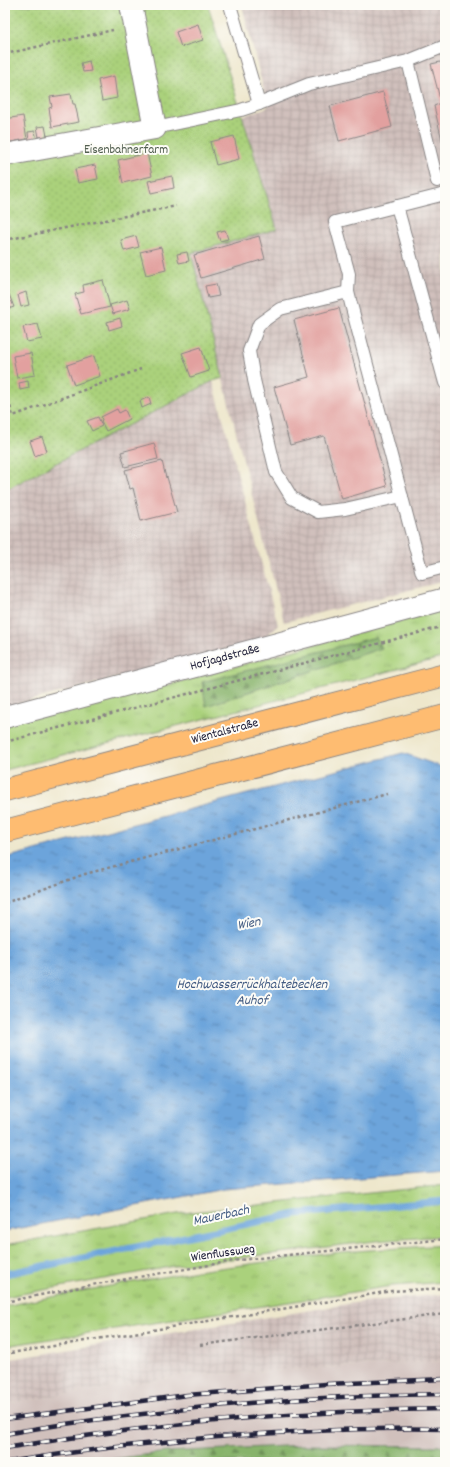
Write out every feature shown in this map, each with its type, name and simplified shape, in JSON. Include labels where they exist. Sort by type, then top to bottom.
[{"type":"main road","name":"Wientalstraße","points":[[5,790],[445,675]]},
{"type":"main road","points":[[5,831],[445,716]]},
{"type":"street","points":[[5,155],[155,128],[133,15]]},
{"type":"street","name":"Hofjagdstraße","points":[[5,717],[445,599]]},
{"type":"lane","points":[[230,5],[259,104]]},
{"type":"lane","points":[[155,128],[241,110],[309,84],[408,61],[445,46]]},
{"type":"lane","points":[[408,61],[437,182],[445,180]]},
{"type":"lane","points":[[445,194],[335,222],[349,274],[348,292],[422,573],[445,567]]},
{"type":"lane","points":[[397,206],[445,383]]},
{"type":"lane","points":[[348,292],[280,309],[259,324],[249,351],[254,380],[276,472],[292,498],[318,512],[345,509],[402,496]]},
{"type":"path","points":[[5,54],[133,15]]},
{"type":"path","points":[[5,240],[176,206]]},
{"type":"path","points":[[5,389],[13,416],[141,369]]},
{"type":"path","points":[[5,742],[445,626]]},
{"type":"path","points":[[5,903],[85,874],[387,794]]},
{"type":"path","name":"Wienflussweg","points":[[5,1302],[91,1285],[239,1260],[445,1239]]},
{"type":"path","points":[[5,1354],[392,1291],[445,1288]]},
{"type":"path","points":[[200,1345],[445,1314]]},
{"type":"shaded area","points":[[242,5],[445,5],[445,581],[284,622],[191,253],[277,229],[243,116],[268,107]]},
{"type":"shaded area","points":[[213,381],[278,625],[262,640],[5,707],[5,490]]},
{"type":"shaded area","points":[[445,1294],[445,1361],[183,1376],[5,1404],[5,1360],[354,1303]]},
{"type":"shaded area","points":[[445,1361],[445,1446],[303,1445],[167,1452],[88,1462],[5,1462],[5,1404],[183,1376]]},
{"type":"green space","name":"Eisenbahnerfarm","points":[[5,5],[208,5],[277,229],[191,253],[223,378],[213,381],[5,490]]},
{"type":"green space","points":[[445,609],[445,657],[5,770],[5,722],[153,689]]},
{"type":"green space","points":[[376,637],[382,648],[206,706],[202,682]]},
{"type":"green space","points":[[445,1185],[445,1236],[375,1241],[175,1266],[5,1297],[5,1245],[183,1213]]},
{"type":"green space","points":[[445,1245],[445,1282],[392,1286],[5,1346],[5,1306],[197,1271],[341,1252]]},
{"type":"green space","points":[[303,1445],[445,1446],[445,1462],[88,1462],[167,1452]]},
{"type":"water","name":"Hochwasserrückhaltebecken Auhof","points":[[403,753],[442,767],[445,766],[445,1171],[224,1189],[5,1231],[5,858]]},
{"type":"building","points":[[198,24],[203,40],[181,47],[176,32]]},
{"type":"building","points":[[89,61],[91,71],[83,72],[81,63]]},
{"type":"building","points":[[445,61],[444,149],[434,106],[441,103],[431,64]]},
{"type":"building","points":[[114,76],[117,98],[102,101],[98,80]]},
{"type":"building","points":[[383,92],[392,127],[339,141],[330,106]]},
{"type":"building","points":[[71,94],[79,122],[52,127],[49,108],[52,107],[50,97]]},
{"type":"building","points":[[23,116],[27,139],[5,143],[5,119]]},
{"type":"building","points":[[45,126],[47,136],[39,137],[37,127]]},
{"type":"building","points":[[35,131],[37,140],[29,141],[28,132]]},
{"type":"building","points":[[234,136],[239,159],[216,165],[210,142]]},
{"type":"building","points":[[147,153],[152,176],[123,183],[118,160]]},
{"type":"building","points":[[95,165],[98,179],[78,183],[75,169]]},
{"type":"building","points":[[172,176],[174,188],[151,193],[148,181]]},
{"type":"building","points":[[225,230],[228,239],[220,241],[217,232]]},
{"type":"building","points":[[136,236],[139,247],[124,251],[121,240]]},
{"type":"building","points":[[259,236],[265,259],[201,278],[194,255]]},
{"type":"building","points":[[161,247],[166,270],[146,275],[140,252]]},
{"type":"building","points":[[187,252],[189,261],[179,263],[177,254]]},
{"type":"building","points":[[103,280],[110,307],[81,314],[75,294],[84,292],[83,285]]},
{"type":"building","points":[[216,284],[219,296],[208,298],[205,286]]},
{"type":"building","points":[[8,292],[14,307],[5,310],[5,294]]},
{"type":"building","points":[[26,292],[29,305],[21,307],[18,295]]},
{"type":"building","points":[[127,300],[130,309],[113,314],[110,305]]},
{"type":"building","points":[[339,308],[387,486],[342,499],[324,436],[290,445],[274,387],[309,377],[294,320]]},
{"type":"building","points":[[120,318],[122,326],[109,330],[107,322]]},
{"type":"building","points":[[38,324],[42,339],[27,342],[23,327]]},
{"type":"building","points":[[201,347],[209,371],[191,377],[182,353]]},
{"type":"building","points":[[31,353],[35,375],[17,378],[13,356]]},
{"type":"building","points":[[94,356],[100,376],[74,385],[67,365]]},
{"type":"building","points":[[28,381],[29,388],[20,390],[19,383]]},
{"type":"building","points":[[149,397],[151,404],[142,408],[140,401]]},
{"type":"building","points":[[117,409],[119,413],[125,410],[129,419],[106,431],[101,421],[101,417]]},
{"type":"building","points":[[98,417],[102,426],[92,431],[87,421]]},
{"type":"building","points":[[42,437],[47,451],[35,456],[30,441]]},
{"type":"building","points":[[154,443],[158,459],[125,467],[121,452]]},
{"type":"building","points":[[162,461],[177,512],[141,521],[133,488],[130,489],[125,470]]},
{"type":"waterway","name":"Mauerbach","points":[[5,1274],[296,1214],[445,1201]]},
{"type":"railway","points":[[5,1419],[187,1395],[326,1384],[445,1379]]},
{"type":"railway","points":[[5,1434],[86,1421],[211,1406],[328,1398],[445,1394]]},
{"type":"railway","points":[[5,1448],[100,1434],[209,1421],[366,1411],[445,1409]]},
{"type":"railway","points":[[8,1462],[119,1447],[230,1436],[338,1430],[445,1429]]},
{"type":"water label","name":"Wien","points":[[249,924]]}]
